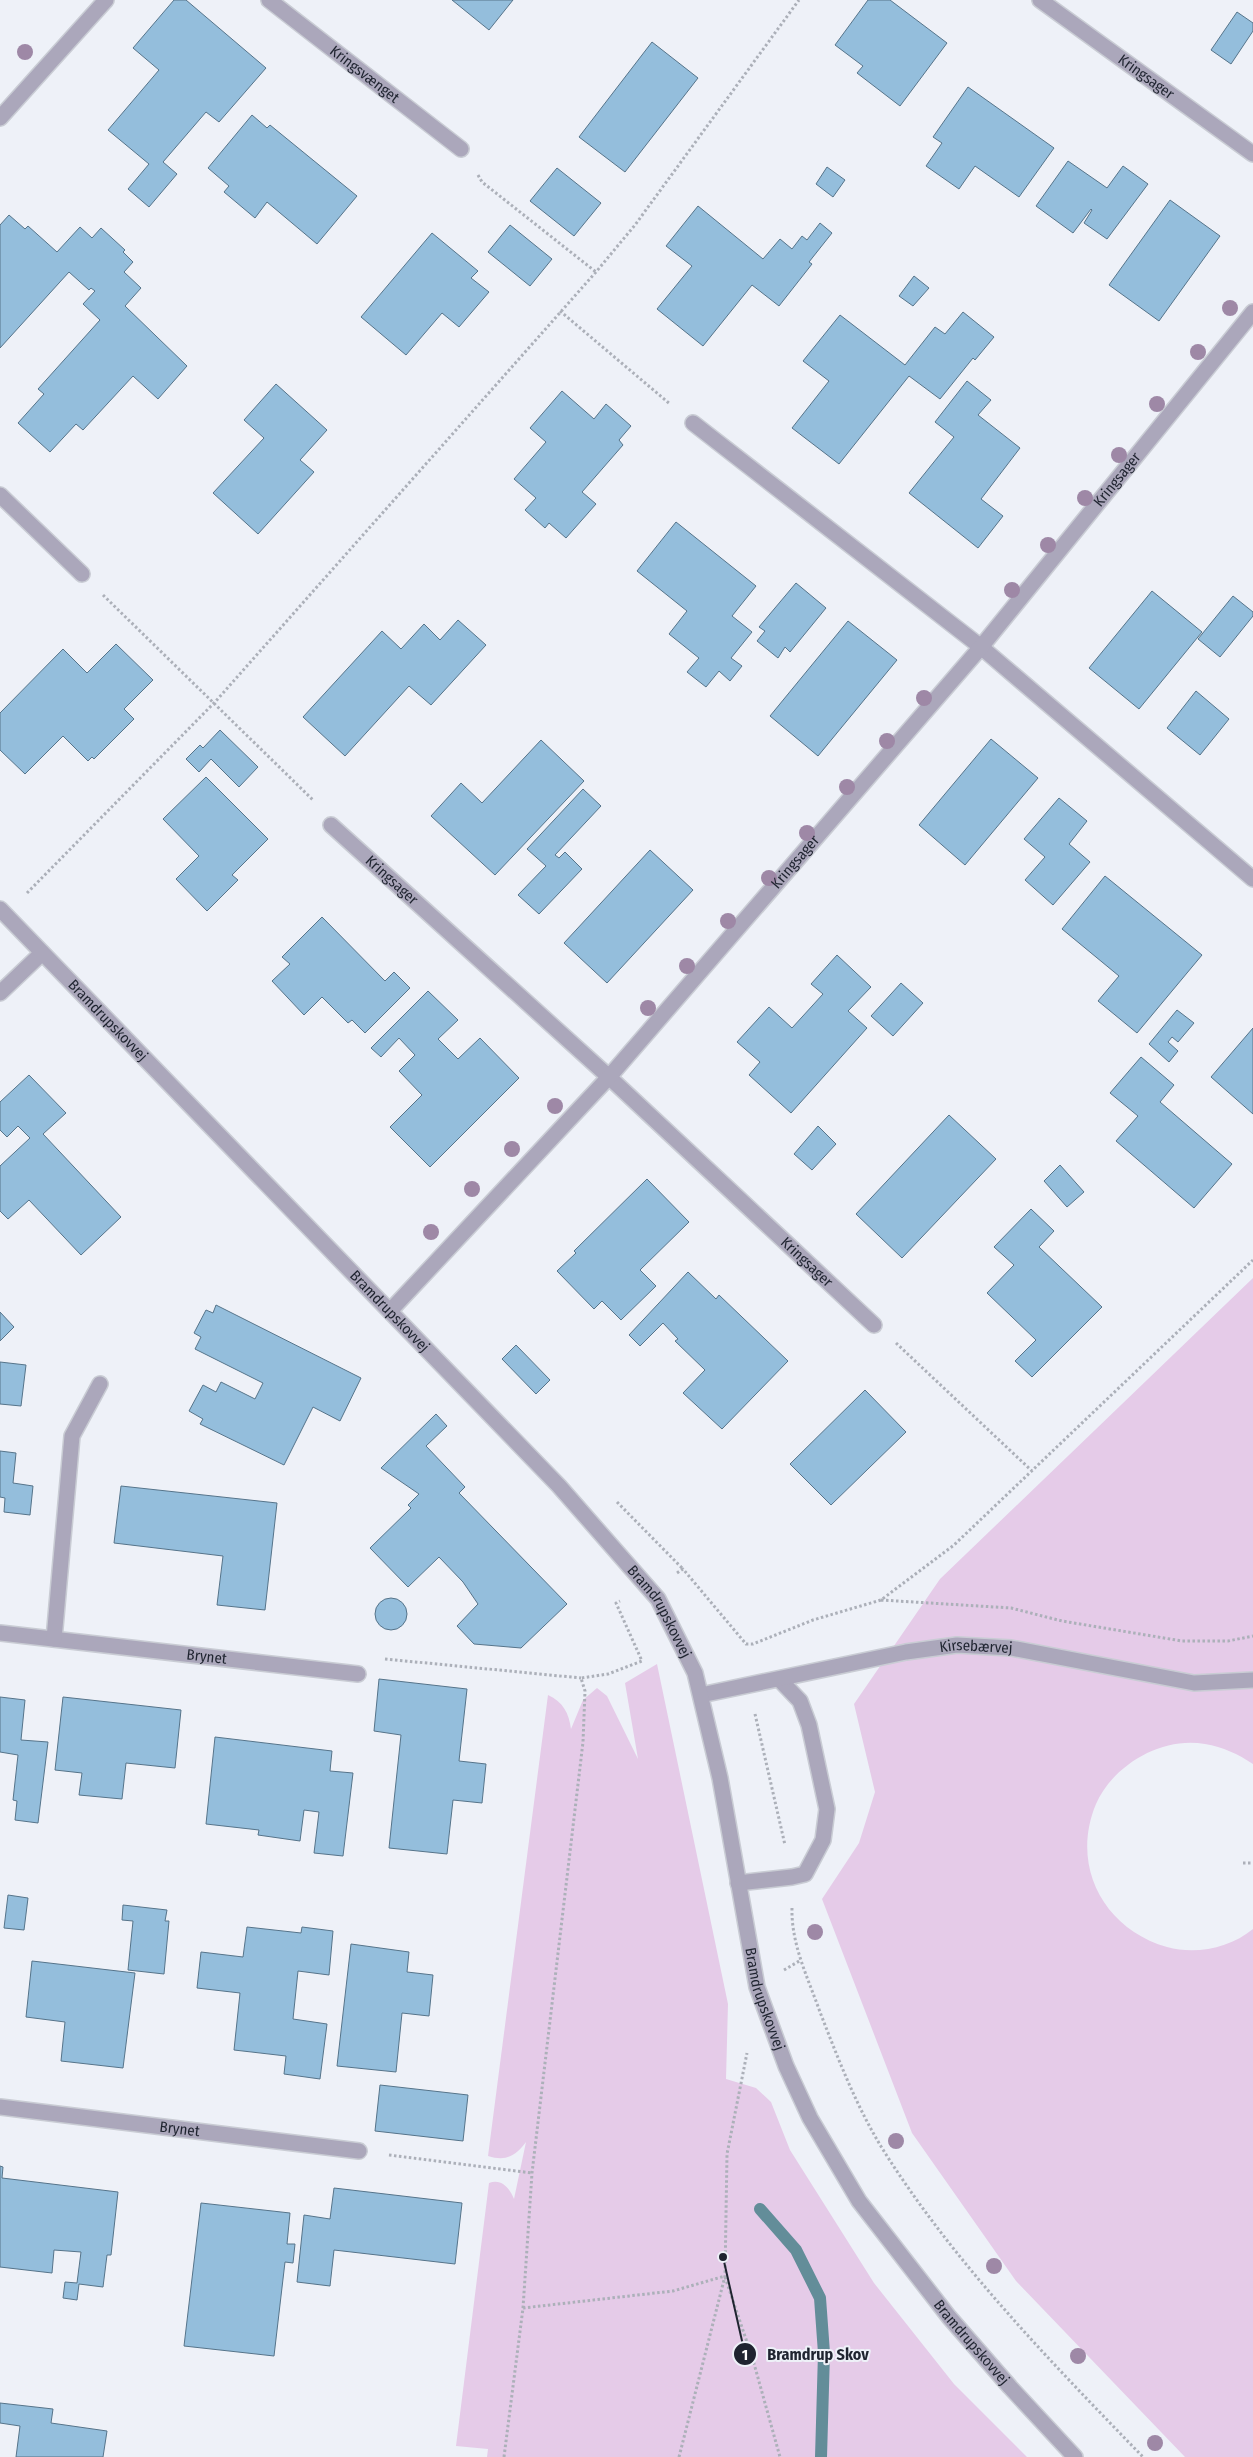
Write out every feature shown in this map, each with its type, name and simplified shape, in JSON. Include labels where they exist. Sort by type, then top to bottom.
[{"type":"street","points":[[0,118],[106,0]]},
{"type":"street","name":"Kringsvænget","points":[[269,0],[461,149]]},
{"type":"street","name":"Kringsager","points":[[1040,0],[1253,154]]},
{"type":"street","name":"Kringsager","points":[[390,1311],[609,1077],[981,648],[1253,312]]},
{"type":"street","points":[[693,423],[981,648],[1253,878]]},
{"type":"street","points":[[0,495],[82,574]]},
{"type":"street","name":"Kringsager","points":[[331,825],[609,1077],[874,1325]]},
{"type":"street","name":"Bramdrupskovvej","points":[[2,912],[559,1486],[650,1587],[683,1644],[695,1673],[720,1778],[758,1987],[786,2066],[810,2118],[859,2201],[949,2317],[1075,2457]]},
{"type":"street","points":[[0,993],[42,953]]},
{"type":"street","points":[[54,1639],[72,1436],[100,1384]]},
{"type":"street","name":"Brynet","points":[[0,1633],[358,1674]]},
{"type":"street","name":"Kirsebærvej","points":[[701,1695],[780,1680],[906,1652],[957,1645],[1011,1648],[1065,1660],[1194,1683],[1253,1680]]},
{"type":"street","points":[[738,1883],[805,1874],[822,1840],[828,1809],[811,1734],[800,1701],[780,1680]]},
{"type":"street","name":"Brynet","points":[[0,2107],[359,2151]]},
{"type":"path","points":[[2,912],[215,702],[596,272],[635,225],[799,0]]},
{"type":"path","points":[[461,149],[482,182],[596,272]]},
{"type":"path","points":[[560,311],[693,423]]},
{"type":"path","points":[[82,574],[309,793],[331,825]]},
{"type":"path","points":[[881,1600],[954,1545],[1253,1260]]},
{"type":"path","points":[[874,1325],[1032,1471]]},
{"type":"path","points":[[358,1674],[374,1658],[581,1678],[608,1674],[642,1661],[616,1602],[650,1587],[683,1569],[746,1644],[743,1662],[764,1744],[792,1877],[792,1927],[801,1960],[844,2076],[886,2154],[939,2232],[1016,2321],[1143,2457]]},
{"type":"path","points":[[746,1644],[753,1644],[813,1620],[881,1600],[1011,1608],[1062,1621],[1182,1641],[1228,1641],[1253,1636]]},
{"type":"path","points":[[504,2457],[523,2308],[532,2173],[583,1742],[585,1691],[581,1678]]},
{"type":"path","points":[[1243,1863],[1253,1863]]},
{"type":"path","points":[[679,2457],[725,2276],[727,2154],[747,2046]]},
{"type":"path","points":[[359,2151],[532,2173]]},
{"type":"path","points":[[523,2308],[673,2291],[725,2276]]},
{"type":"path","points":[[725,2276],[753,2360],[780,2457]]},
{"type":"shaded area","points":[[1253,1278],[1253,1764],[1224,1749],[1205,1744],[1172,1745],[1156,1749],[1141,1756],[1114,1777],[1104,1790],[1096,1804],[1089,1827],[1087,1850],[1090,1872],[1098,1892],[1110,1910],[1126,1926],[1145,1938],[1167,1947],[1201,1950],[1234,1941],[1253,1929],[1253,2457],[1185,2457],[1016,2281],[912,2133],[822,1899],[859,1843],[875,1792],[854,1704],[940,1579]]},
{"type":"shaded area","points":[[657,1664],[728,2004],[726,2079],[756,2088],[771,2102],[790,2150],[874,2283],[954,2384],[1027,2457],[487,2457],[488,2449],[456,2446],[489,2183],[502,2183],[508,2188],[514,2199],[526,2142],[519,2151],[506,2158],[488,2156],[548,1695],[558,1701],[564,1709],[569,1718],[571,1729],[583,1700],[597,1688],[607,1696],[638,1759],[625,1683]]},
{"type":"building","points":[[174,0],[186,0],[266,68],[219,122],[206,112],[163,162],[177,174],[149,207],[128,189],[149,164],[108,130],[159,70],[133,48]]},
{"type":"building","points":[[452,0],[513,0],[489,30]]},
{"type":"building","points":[[868,0],[890,0],[947,43],[900,106],[857,73],[863,66],[835,45]]},
{"type":"building","points":[[1237,12],[1253,23],[1253,31],[1231,64],[1211,50]]},
{"type":"building","points":[[652,42],[698,78],[625,172],[579,137]]},
{"type":"building","points":[[968,87],[1054,148],[1019,197],[975,166],[959,189],[926,166],[942,143],[933,137]]},
{"type":"building","points":[[252,115],[267,128],[270,125],[357,196],[317,244],[267,202],[255,218],[224,192],[229,186],[208,168]]},
{"type":"building","points":[[1068,161],[1107,188],[1123,166],[1148,184],[1107,239],[1084,223],[1091,209],[1073,233],[1036,206]]},
{"type":"building","points":[[827,167],[845,180],[833,197],[816,184]]},
{"type":"building","points":[[557,168],[601,203],[574,236],[530,201]]},
{"type":"building","points":[[1170,200],[1220,236],[1159,321],[1109,285]]},
{"type":"building","points":[[698,206],[763,259],[780,239],[792,249],[802,236],[807,240],[820,223],[832,233],[809,262],[812,264],[779,306],[752,285],[703,346],[657,309],[692,266],[666,246]]},
{"type":"building","points":[[9,215],[25,229],[28,226],[57,252],[80,227],[92,238],[101,228],[125,250],[123,252],[133,262],[124,272],[141,288],[125,306],[187,366],[158,399],[133,376],[83,430],[76,424],[50,452],[18,423],[44,394],[38,389],[100,320],[83,304],[95,291],[91,288],[89,290],[69,272],[0,348],[0,225]]},
{"type":"building","points":[[510,225],[552,259],[530,286],[488,252]]},
{"type":"building","points":[[432,233],[478,271],[471,278],[489,292],[459,327],[442,313],[406,355],[361,317]]},
{"type":"building","points":[[914,276],[929,288],[913,306],[899,296]]},
{"type":"building","points":[[963,312],[994,337],[975,360],[973,358],[940,399],[909,376],[839,464],[792,428],[829,381],[803,361],[840,315],[905,365],[935,327],[945,334]]},
{"type":"building","points":[[967,381],[991,400],[978,415],[1020,448],[981,499],[1003,516],[978,548],[909,493],[954,437],[935,422]]},
{"type":"building","points":[[276,384],[327,430],[300,460],[314,472],[258,534],[213,493],[264,438],[244,420]]},
{"type":"building","points":[[562,391],[594,419],[606,404],[631,426],[619,440],[623,445],[582,492],[596,504],[566,538],[549,523],[545,528],[525,510],[536,498],[514,479],[546,442],[530,428]]},
{"type":"building","points":[[676,522],[756,586],[732,616],[752,632],[731,658],[742,666],[730,681],[719,671],[706,687],[687,672],[699,658],[669,634],[687,611],[637,571]]},
{"type":"building","points":[[796,583],[826,608],[790,652],[785,647],[778,658],[757,641],[765,631],[759,627]]},
{"type":"building","points":[[1152,591],[1202,632],[1139,709],[1089,668]]},
{"type":"building","points":[[1233,596],[1253,612],[1253,616],[1220,657],[1198,639]]},
{"type":"building","points":[[458,620],[486,645],[431,705],[409,686],[345,756],[303,717],[382,631],[401,649],[424,624],[440,640]]},
{"type":"building","points":[[848,621],[897,660],[818,756],[770,716]]},
{"type":"building","points":[[116,644],[153,680],[124,709],[134,719],[94,759],[92,757],[88,761],[63,736],[25,774],[0,750],[0,713],[63,649],[87,673]]},
{"type":"building","points":[[1196,691],[1229,719],[1200,755],[1167,728]]},
{"type":"building","points":[[220,730],[258,767],[239,787],[211,759],[199,772],[186,759],[200,745],[203,748]]},
{"type":"building","points":[[991,739],[1038,778],[965,865],[919,825]]},
{"type":"building","points":[[541,740],[584,781],[495,875],[431,816],[461,783],[482,803]]},
{"type":"building","points":[[206,777],[268,839],[232,875],[238,880],[207,911],[176,879],[199,856],[163,819]]},
{"type":"building","points":[[583,789],[601,806],[555,855],[559,858],[565,852],[582,869],[539,914],[518,895],[546,866],[527,849]]},
{"type":"building","points":[[1059,798],[1087,821],[1069,844],[1090,862],[1053,905],[1025,880],[1045,857],[1024,839]]},
{"type":"building","points":[[650,850],[693,890],[607,983],[564,943]]},
{"type":"building","points":[[1105,876],[1202,955],[1137,1033],[1098,1001],[1119,976],[1062,929]]},
{"type":"building","points":[[322,917],[385,981],[394,972],[410,988],[365,1033],[352,1020],[348,1023],[322,997],[304,1015],[272,981],[290,964],[282,957]]},
{"type":"building","points":[[837,955],[871,987],[848,1011],[867,1028],[791,1113],[749,1075],[760,1062],[737,1042],[769,1007],[792,1028],[823,994],[811,984]]},
{"type":"building","points":[[901,983],[923,1003],[893,1036],[871,1016]]},
{"type":"building","points":[[428,991],[458,1020],[438,1039],[458,1059],[480,1038],[519,1078],[430,1167],[390,1127],[422,1095],[399,1071],[415,1055],[399,1038],[381,1057],[371,1048]]},
{"type":"building","points":[[1177,1010],[1194,1023],[1178,1042],[1172,1037],[1168,1042],[1178,1051],[1169,1062],[1149,1044]]},
{"type":"building","points":[[1253,1028],[1253,1114],[1211,1077]]},
{"type":"building","points":[[1141,1057],[1174,1085],[1160,1102],[1232,1164],[1194,1208],[1116,1141],[1138,1116],[1110,1093]]},
{"type":"building","points":[[29,1075],[66,1113],[43,1134],[121,1217],[81,1255],[29,1200],[8,1219],[0,1211],[0,1166],[30,1138],[18,1126],[7,1137],[0,1130],[0,1102]]},
{"type":"building","points":[[949,1115],[996,1159],[902,1258],[856,1214]]},
{"type":"building","points":[[818,1126],[836,1144],[812,1170],[794,1154]]},
{"type":"building","points":[[1060,1165],[1084,1192],[1067,1207],[1044,1181]]},
{"type":"building","points":[[647,1179],[689,1222],[640,1270],[656,1286],[621,1320],[602,1301],[594,1309],[557,1271],[576,1253],[574,1251]]},
{"type":"building","points":[[1031,1209],[1054,1231],[1039,1247],[1102,1307],[1032,1377],[1015,1361],[1036,1340],[987,1293],[1014,1265],[994,1247]]},
{"type":"building","points":[[688,1272],[716,1299],[719,1295],[788,1361],[722,1429],[683,1393],[705,1370],[675,1341],[678,1339],[663,1323],[640,1346],[629,1335]]},
{"type":"building","points":[[216,1305],[361,1378],[340,1421],[313,1407],[284,1465],[200,1424],[203,1419],[189,1411],[203,1385],[216,1392],[221,1382],[255,1399],[263,1383],[195,1349],[201,1337],[194,1333],[206,1310],[213,1313]]},
{"type":"building","points":[[0,1312],[14,1327],[0,1341]]},
{"type":"building","points":[[516,1345],[550,1380],[536,1394],[502,1359]]},
{"type":"building","points":[[0,1362],[26,1365],[21,1406],[0,1404]]},
{"type":"building","points":[[865,1390],[906,1432],[831,1505],[790,1464]]},
{"type":"building","points":[[436,1414],[447,1426],[426,1446],[465,1487],[459,1493],[567,1604],[521,1648],[474,1644],[457,1626],[478,1604],[463,1582],[439,1557],[408,1587],[370,1548],[411,1508],[408,1505],[419,1494],[381,1468]]},
{"type":"building","points":[[0,1451],[16,1453],[13,1483],[33,1486],[30,1515],[4,1512],[5,1498],[0,1497]]},
{"type":"building","points":[[121,1486],[277,1503],[265,1610],[217,1605],[223,1556],[114,1543]]},
{"type":"building","points":[[391,1598],[397,1599],[402,1603],[406,1608],[406,1620],[402,1625],[397,1629],[391,1630],[385,1629],[380,1625],[376,1620],[375,1614],[376,1608],[380,1603],[385,1599]]},
{"type":"building","points":[[379,1679],[467,1689],[459,1761],[486,1764],[482,1803],[453,1800],[447,1854],[389,1848],[401,1735],[374,1731]]},
{"type":"building","points":[[0,1697],[25,1700],[21,1740],[48,1742],[38,1823],[15,1820],[17,1801],[13,1800],[18,1755],[0,1752]]},
{"type":"building","points":[[63,1697],[181,1710],[175,1768],[126,1763],[122,1799],[79,1795],[82,1773],[55,1770]]},
{"type":"building","points":[[215,1737],[332,1751],[330,1771],[353,1773],[343,1856],[314,1853],[319,1812],[304,1810],[300,1841],[258,1835],[259,1830],[206,1824]]},
{"type":"building","points":[[8,1895],[28,1898],[24,1930],[4,1928]]},
{"type":"building","points":[[123,1905],[167,1910],[165,1921],[169,1921],[164,1974],[128,1970],[133,1921],[122,1920]]},
{"type":"building","points":[[247,1927],[301,1933],[302,1927],[333,1931],[329,1975],[298,1971],[293,2019],[327,2024],[320,2079],[284,2074],[286,2056],[234,2050],[240,1993],[197,1988],[201,1952],[243,1957]]},
{"type":"building","points":[[351,1944],[409,1952],[407,1972],[433,1975],[429,2016],[402,2013],[396,2072],[337,2066]]},
{"type":"building","points":[[32,1961],[135,1973],[123,2068],[61,2061],[65,2022],[26,2017]]},
{"type":"building","points":[[380,2085],[468,2095],[463,2141],[375,2131]]},
{"type":"building","points":[[0,2166],[3,2167],[2,2178],[118,2192],[111,2255],[107,2255],[103,2287],[79,2284],[77,2300],[63,2298],[65,2282],[77,2283],[81,2252],[54,2250],[52,2273],[0,2267]]},
{"type":"building","points":[[334,2188],[462,2203],[455,2264],[334,2250],[330,2286],[297,2282],[304,2215],[330,2219]]},
{"type":"building","points":[[201,2203],[290,2213],[287,2244],[295,2244],[293,2263],[285,2262],[274,2356],[184,2346]]},
{"type":"building","points":[[0,2403],[53,2409],[51,2423],[107,2431],[103,2457],[16,2457],[20,2426],[0,2423]]},
{"type":"waterway","points":[[760,2209],[796,2250],[820,2298],[824,2353],[821,2457]]},
{"type":"place","name":"Bramdrup Skov","points":[[723,2257]]}]
